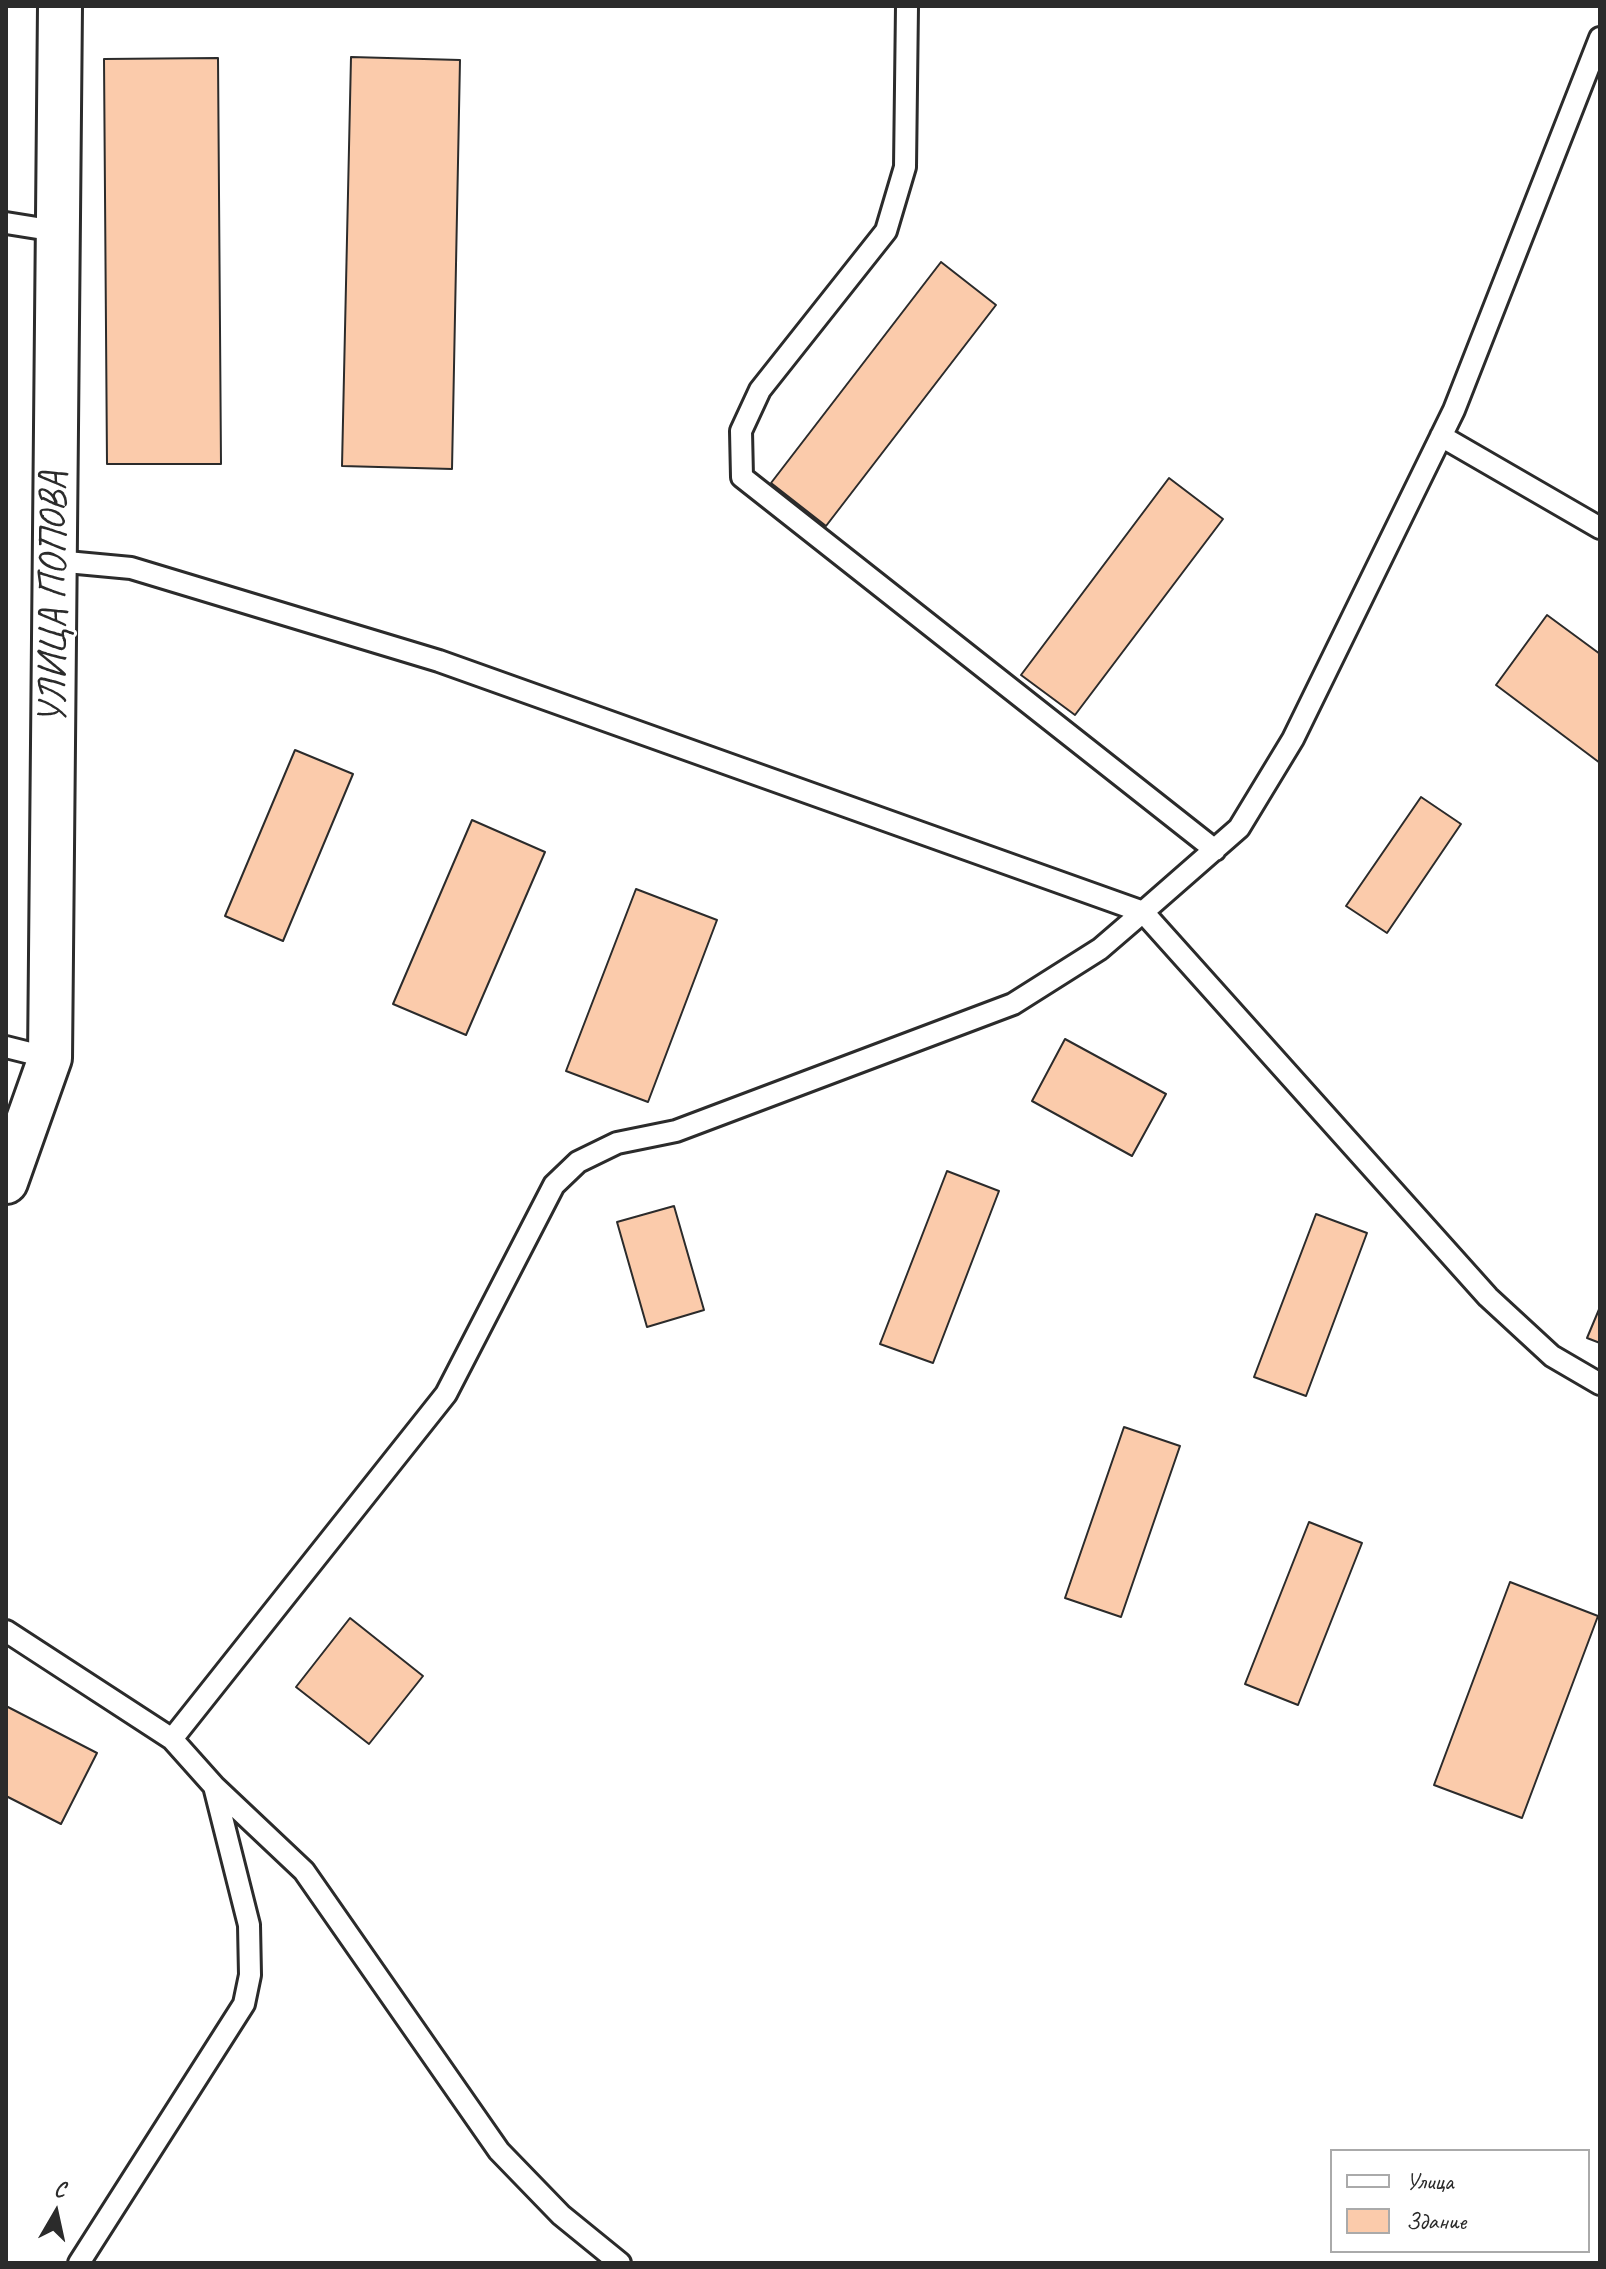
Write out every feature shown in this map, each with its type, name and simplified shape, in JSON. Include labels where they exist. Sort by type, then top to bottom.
[{"type":"street","name":"УЛИЦА ПОПОВА","points":[[6,1182],[50,1058],[60,6]]},
{"type":"lane","points":[[907,6],[905,167],[886,231],[760,390],[741,431],[742,477],[1215,850]]},
{"type":"lane","points":[[172,1739],[446,1394],[554,1185],[578,1162],[617,1143],[676,1131],[1013,1004],[1100,949],[1239,828],[1293,739],[1441,436],[1600,38]]},
{"type":"lane","points":[[6,223],[56,231]]},
{"type":"lane","points":[[1441,436],[1600,528]]},
{"type":"lane","points":[[56,561],[131,568],[439,661],[1143,912],[1488,1297],[1552,1356],[1600,1384]]},
{"type":"lane","points":[[6,1047],[50,1058]]},
{"type":"lane","points":[[6,1631],[172,1739],[214,1786],[304,1871],[499,2151],[561,2215],[620,2263]]},
{"type":"lane","points":[[79,2263],[244,2004],[250,1975],[249,1925],[214,1786]]},
{"type":"building","points":[[351,57],[460,60],[452,469],[342,466]]},
{"type":"building","points":[[218,58],[221,464],[107,464],[104,59]]},
{"type":"building","points":[[941,262],[996,305],[826,526],[771,483]]},
{"type":"building","points":[[1169,478],[1223,519],[1075,715],[1021,675]]},
{"type":"building","points":[[1547,615],[1600,654],[1600,763],[1496,685]]},
{"type":"building","points":[[295,750],[353,774],[283,941],[225,916]]},
{"type":"building","points":[[1421,797],[1461,824],[1387,933],[1346,906]]},
{"type":"building","points":[[472,820],[545,852],[466,1035],[393,1004]]},
{"type":"building","points":[[636,889],[717,920],[648,1102],[566,1071]]},
{"type":"building","points":[[1065,1039],[1166,1094],[1132,1156],[1032,1101]]},
{"type":"building","points":[[947,1171],[999,1191],[933,1363],[880,1344]]},
{"type":"building","points":[[674,1206],[704,1310],[647,1327],[617,1222]]},
{"type":"building","points":[[1316,1214],[1367,1233],[1306,1396],[1254,1377]]},
{"type":"building","points":[[1600,1307],[1600,1343],[1587,1338]]},
{"type":"building","points":[[1124,1427],[1180,1446],[1121,1617],[1065,1598]]},
{"type":"building","points":[[1309,1522],[1362,1543],[1298,1705],[1245,1684]]},
{"type":"building","points":[[1510,1582],[1598,1616],[1522,1818],[1434,1785]]},
{"type":"building","points":[[350,1618],[423,1676],[369,1744],[296,1687]]},
{"type":"building","points":[[6,1706],[97,1753],[61,1824],[6,1796]]}]
